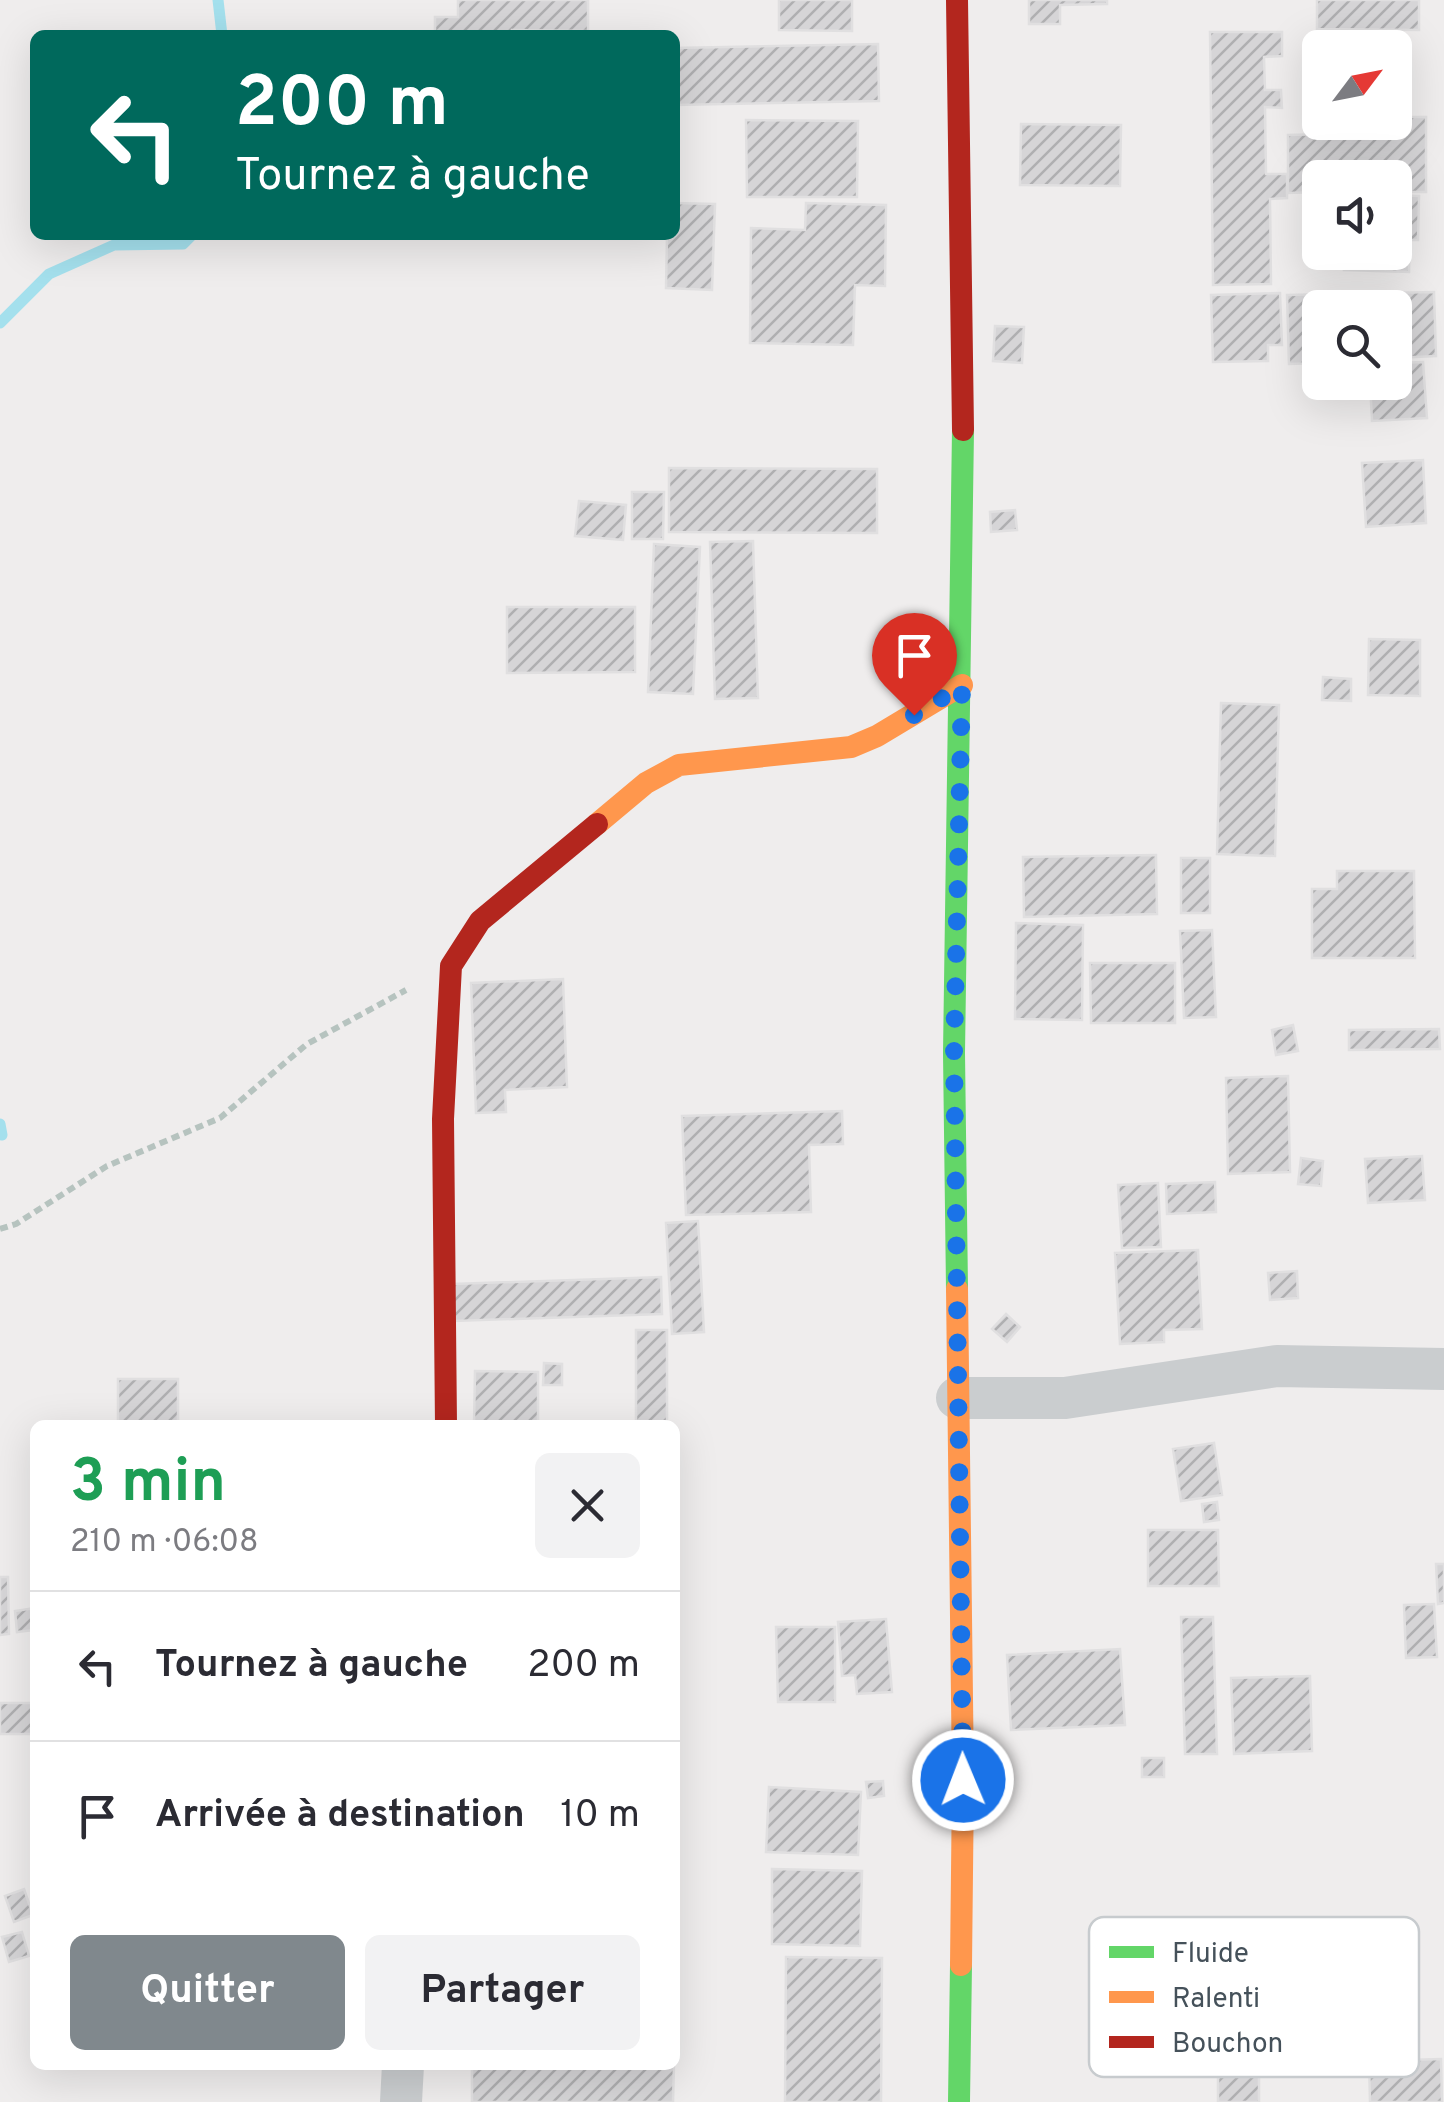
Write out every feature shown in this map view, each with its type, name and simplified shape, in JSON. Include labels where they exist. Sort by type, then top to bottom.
[{"type":"street","points":[[957,0],[962,686],[954,1053],[963,1780],[959,2102]]},
{"type":"street","points":[[446,1420],[443,1119],[452,966],[480,921],[646,783],[679,765],[851,746],[877,736],[962,686]]},
{"type":"street","points":[[956,1398],[1065,1398],[1277,1366],[1444,1369]]},
{"type":"street","points":[[401,2102],[403,2070]]},
{"type":"path","points":[[0,1228],[16,1224],[107,1166],[220,1118],[307,1044],[452,966]]},
{"type":"building","points":[[458,0],[588,0],[588,30],[435,30],[435,17],[458,17]]},
{"type":"building","points":[[779,0],[852,0],[852,31],[779,30]]},
{"type":"building","points":[[1029,0],[1107,0],[1107,4],[1060,5],[1060,24],[1029,24]]},
{"type":"building","points":[[1317,0],[1419,0],[1419,30],[1317,29]]},
{"type":"building","points":[[1210,32],[1282,32],[1282,56],[1264,57],[1265,90],[1281,90],[1282,108],[1265,107],[1266,174],[1287,174],[1287,198],[1270,199],[1271,284],[1213,285]]},
{"type":"building","points":[[878,44],[879,101],[680,105],[680,48]]},
{"type":"building","points":[[1412,117],[1426,117],[1426,192],[1412,192],[1412,160],[1302,160],[1302,193],[1288,193],[1288,135],[1302,135],[1302,140],[1412,140]]},
{"type":"building","points":[[746,120],[858,121],[857,197],[747,197]]},
{"type":"building","points":[[1021,124],[1121,125],[1120,186],[1020,185]]},
{"type":"building","points":[[1412,196],[1419,196],[1418,240],[1412,240]]},
{"type":"building","points":[[680,203],[715,204],[712,290],[666,288],[667,240],[680,240]]},
{"type":"building","points":[[806,203],[886,205],[885,286],[855,285],[853,345],[750,343],[751,228],[805,230]]},
{"type":"building","points":[[1344,270],[1409,270],[1409,272]]},
{"type":"building","points":[[1412,292],[1434,292],[1436,356],[1412,357]]},
{"type":"building","points":[[1280,293],[1282,345],[1268,345],[1268,361],[1213,362],[1211,295]]},
{"type":"building","points":[[1287,295],[1302,295],[1302,364],[1289,364]]},
{"type":"building","points":[[995,326],[1024,327],[1022,363],[993,361]]},
{"type":"building","points":[[1412,362],[1423,362],[1427,418],[1372,421],[1371,400],[1412,400]]},
{"type":"building","points":[[1423,460],[1426,523],[1366,527],[1362,463]]},
{"type":"building","points":[[669,468],[877,469],[877,533],[669,532]]},
{"type":"building","points":[[632,492],[664,492],[663,539],[632,539]]},
{"type":"building","points":[[579,501],[626,505],[623,540],[575,536]]},
{"type":"building","points":[[1015,510],[1017,530],[991,532],[990,512]]},
{"type":"building","points":[[753,541],[758,698],[715,699],[710,542]]},
{"type":"building","points":[[654,544],[700,547],[693,694],[648,692]]},
{"type":"building","points":[[507,607],[635,607],[635,672],[507,673]]},
{"type":"building","points":[[1369,639],[1420,640],[1420,696],[1368,695]]},
{"type":"building","points":[[1323,677],[1351,679],[1351,701],[1322,700]]},
{"type":"building","points":[[1221,703],[1279,705],[1275,856],[1217,854]]},
{"type":"building","points":[[1156,855],[1157,914],[1024,917],[1023,857]]},
{"type":"building","points":[[1181,858],[1210,858],[1210,913],[1181,913]]},
{"type":"building","points":[[1337,871],[1414,871],[1415,958],[1312,958],[1312,889],[1337,889]]},
{"type":"building","points":[[1016,923],[1083,925],[1082,1020],[1015,1019]]},
{"type":"building","points":[[1212,930],[1216,1017],[1184,1018],[1180,931]]},
{"type":"building","points":[[1090,963],[1175,963],[1175,1023],[1091,1023]]},
{"type":"building","points":[[563,979],[567,1087],[505,1090],[506,1112],[476,1113],[471,983]]},
{"type":"building","points":[[1293,1025],[1298,1051],[1276,1055],[1272,1030]]},
{"type":"building","points":[[1439,1029],[1440,1049],[1349,1050],[1349,1030]]},
{"type":"building","points":[[1288,1076],[1290,1172],[1228,1174],[1226,1078]]},
{"type":"building","points":[[842,1111],[843,1144],[809,1145],[811,1212],[686,1215],[682,1116]]},
{"type":"building","points":[[1422,1156],[1425,1200],[1368,1203],[1365,1159]]},
{"type":"building","points":[[1301,1158],[1323,1161],[1321,1186],[1298,1184]]},
{"type":"building","points":[[1215,1182],[1216,1212],[1167,1214],[1166,1184]]},
{"type":"building","points":[[1158,1183],[1161,1247],[1122,1248],[1118,1185]]},
{"type":"building","points":[[698,1221],[704,1332],[672,1334],[666,1223]]},
{"type":"building","points":[[1198,1250],[1202,1329],[1164,1330],[1164,1342],[1120,1344],[1115,1253]]},
{"type":"building","points":[[1297,1271],[1298,1298],[1270,1300],[1268,1273]]},
{"type":"building","points":[[661,1277],[662,1314],[454,1321],[453,1284]]},
{"type":"building","points":[[1006,1314],[1020,1327],[1007,1342],[992,1329]]},
{"type":"building","points":[[636,1330],[667,1330],[667,1420],[636,1420]]},
{"type":"building","points":[[544,1363],[562,1364],[562,1385],[543,1385]]},
{"type":"building","points":[[475,1371],[538,1372],[538,1420],[474,1420]]},
{"type":"building","points":[[118,1379],[178,1379],[178,1420],[118,1420]]},
{"type":"building","points":[[1214,1443],[1222,1495],[1181,1501],[1173,1449]]},
{"type":"building","points":[[1217,1502],[1219,1520],[1204,1522],[1202,1504]]},
{"type":"building","points":[[1148,1530],[1218,1530],[1219,1586],[1148,1586]]},
{"type":"building","points":[[1436,1564],[1444,1564],[1444,1603],[1438,1604]]},
{"type":"building","points":[[0,1577],[8,1577],[9,1634],[0,1635]]},
{"type":"building","points":[[1434,1604],[1437,1657],[1406,1658],[1404,1605]]},
{"type":"building","points":[[30,1609],[30,1631],[17,1632],[15,1611]]},
{"type":"building","points":[[1181,1617],[1213,1617],[1217,1754],[1185,1754]]},
{"type":"building","points":[[886,1619],[892,1692],[857,1694],[855,1675],[842,1676],[838,1622]]},
{"type":"building","points":[[776,1627],[835,1627],[835,1702],[778,1702]]},
{"type":"building","points":[[1120,1649],[1125,1725],[1011,1730],[1007,1655]]},
{"type":"building","points":[[1310,1676],[1312,1751],[1234,1754],[1231,1678]]},
{"type":"building","points":[[0,1703],[30,1703],[30,1734],[0,1734]]},
{"type":"building","points":[[1142,1758],[1164,1758],[1164,1777],[1142,1777]]},
{"type":"building","points":[[883,1781],[884,1796],[868,1798],[866,1782]]},
{"type":"building","points":[[769,1787],[861,1792],[858,1855],[766,1852]]},
{"type":"building","points":[[772,1869],[862,1871],[860,1946],[772,1944]]},
{"type":"building","points":[[24,1889],[30,1916],[14,1922],[5,1896]]},
{"type":"building","points":[[22,1932],[29,1956],[9,1962],[2,1937]]},
{"type":"building","points":[[786,1957],[882,1958],[881,2102],[785,2102]]},
{"type":"building","points":[[1441,2059],[1442,2102],[1370,2102],[1369,2077],[1419,2077],[1419,2060]]},
{"type":"building","points":[[472,2070],[674,2070],[673,2102],[472,2102]]},
{"type":"building","points":[[1218,2077],[1259,2077],[1259,2102],[1218,2102]]},
{"type":"waterway","points":[[218,0],[221,30]]},
{"type":"waterway","points":[[0,323],[49,274],[114,245],[183,244],[187,240]]},
{"type":"waterway","points":[[0,1124],[2,1135]]},
{"type":"traffic: fast","points":[[957,1289],[954,1053],[963,430]]},
{"type":"traffic: fast","points":[[959,2102],[961,1965]]},
{"type":"traffic: slow","points":[[597,824],[646,783],[679,765],[851,747],[877,736],[962,685]]},
{"type":"traffic: slow","points":[[957,1289],[963,1780],[961,1965]]},
{"type":"traffic: jam","points":[[957,0],[963,430]]},
{"type":"traffic: jam","points":[[446,1420],[443,1119],[451,966],[480,921],[597,824]]},
{"type":"route","points":[[914,715],[962,686],[954,1053],[963,1780]]}]
